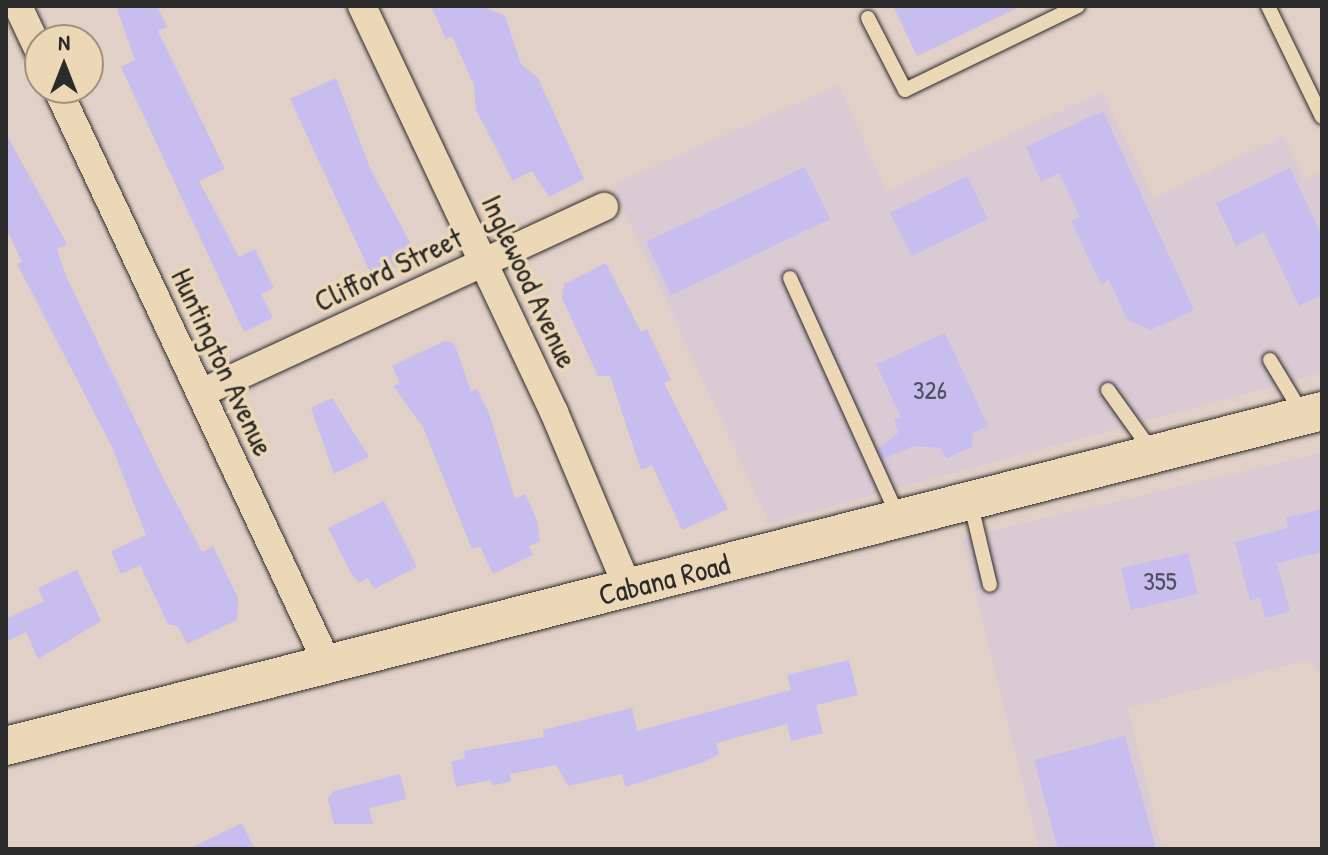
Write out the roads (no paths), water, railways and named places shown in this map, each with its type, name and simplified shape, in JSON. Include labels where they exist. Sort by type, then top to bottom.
[{"type":"main road","name":"Cabana Road","points":[[6,746],[1312,412]]},
{"type":"street","name":"Inglewood Avenue","points":[[362,6],[484,263],[628,588]]},
{"type":"street","name":"Huntington Avenue","points":[[65,104],[328,665]]},
{"type":"street","name":"Clifford Street","points":[[201,393],[604,207]]},
{"type":"lane","points":[[868,18],[905,90],[1078,6]]},
{"type":"lane","points":[[1268,6],[1322,117]]},
{"type":"lane","points":[[790,278],[899,519]]},
{"type":"lane","points":[[1270,360],[1312,412]]},
{"type":"lane","points":[[1108,390],[1154,454]]},
{"type":"lane","points":[[970,501],[990,585]]}]
